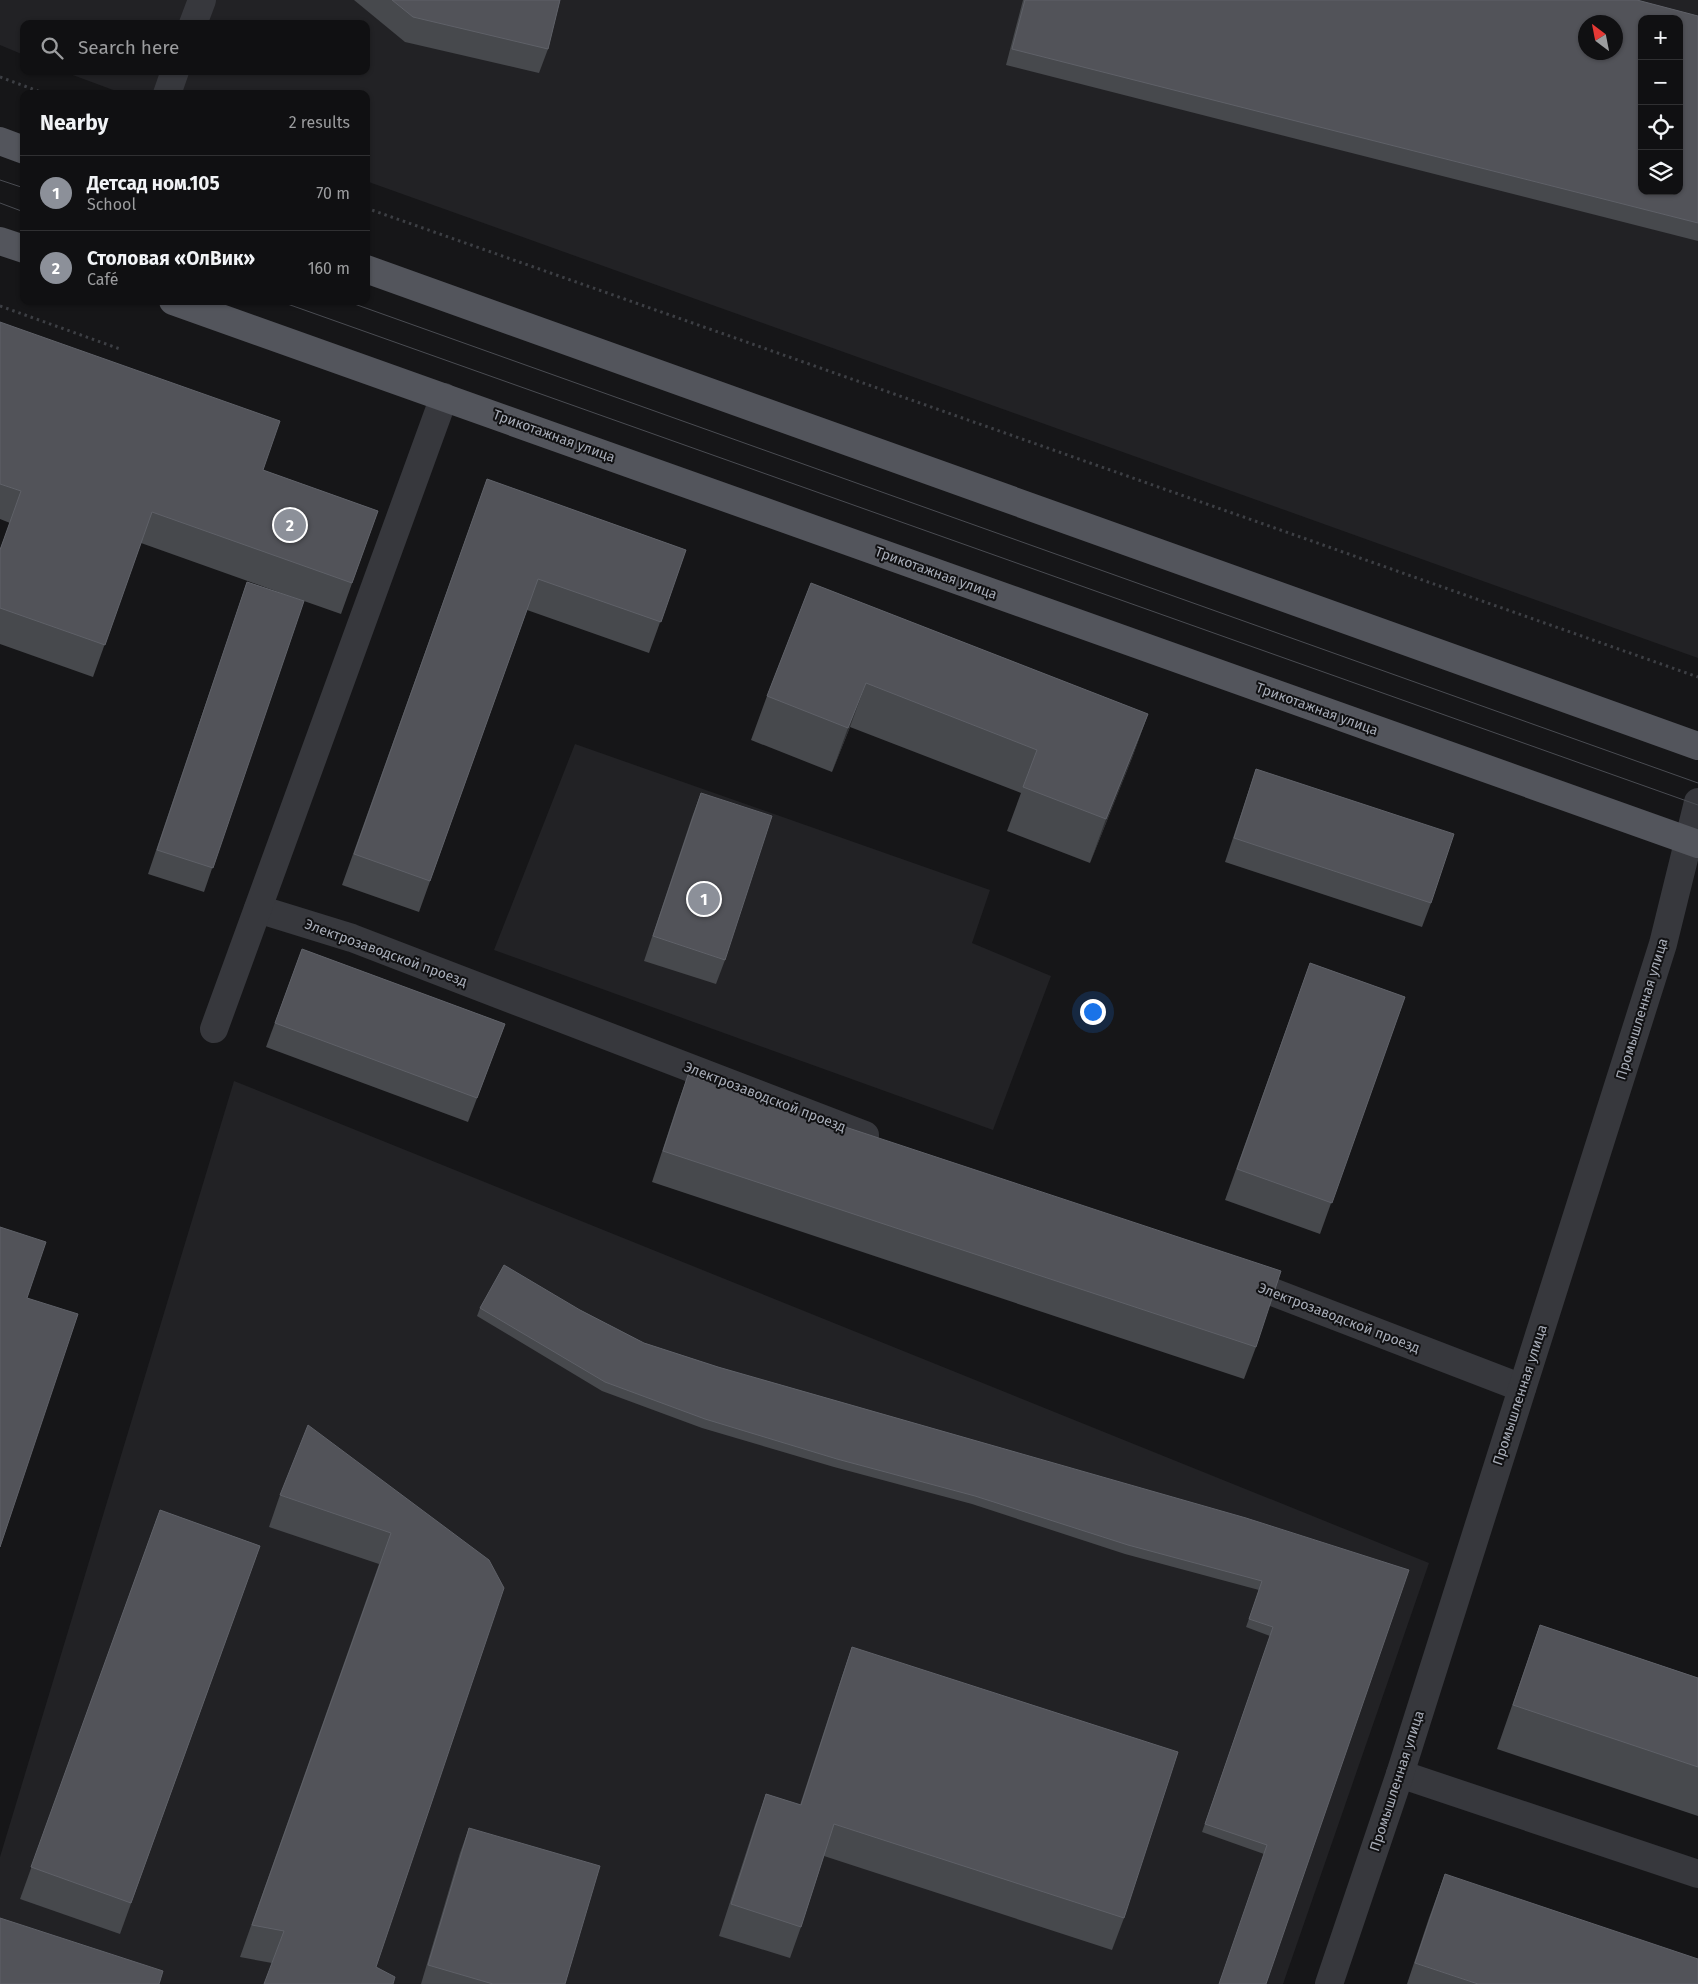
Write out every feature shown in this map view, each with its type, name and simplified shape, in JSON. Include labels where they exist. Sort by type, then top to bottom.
[{"type":"main road","points":[[0,142],[20,149]]},
{"type":"main road","points":[[0,241],[20,248]]},
{"type":"main road","points":[[370,270],[1698,746]]},
{"type":"main road","name":"Трикотажная улица","points":[[184,305],[1694,843]]},
{"type":"street","points":[[194,20],[202,0]]},
{"type":"street","points":[[168,90],[174,75]]},
{"type":"street","points":[[214,1029],[444,397]]},
{"type":"street","name":"Промышленная улица","points":[[1329,1984],[1400,1774],[1663,944],[1694,843],[1698,802]]},
{"type":"street","name":"Электрозаводской проезд","points":[[258,909],[352,938],[891,1145]]},
{"type":"street","name":"Электрозаводской проезд","points":[[1216,1270],[1522,1388]]},
{"type":"street","points":[[1400,1774],[1698,1874]]},
{"type":"path","points":[[0,77],[35,90]]},
{"type":"path","points":[[370,209],[1698,677]]},
{"type":"path","points":[[0,306],[120,349]]},
{"type":"shaded area","points":[[0,0],[1698,0],[1698,658],[370,182],[370,90],[113,90],[73,75],[370,75],[370,20],[20,20],[20,53],[0,45]]},
{"type":"shaded area","points":[[575,744],[990,890],[972,943],[1051,976],[993,1130],[494,950]]},
{"type":"shaded area","points":[[234,1081],[1429,1563],[1283,1984],[0,1984],[0,1857]]},
{"type":"building","points":[[392,0],[560,0],[548,49],[413,17]]},
{"type":"building","points":[[1025,0],[1637,0],[1698,16],[1698,223],[1012,49]]},
{"type":"building","points":[[0,322],[280,421],[263,470],[378,511],[352,583],[152,512],[105,645],[0,608],[0,550],[21,491],[0,484]]},
{"type":"building","points":[[487,479],[686,550],[661,622],[538,579],[430,881],[354,854]]},
{"type":"building","points":[[247,582],[304,601],[213,868],[157,850]]},
{"type":"building","points":[[811,583],[1148,714],[1106,819],[1023,787],[1037,750],[866,683],[848,728],[767,696]]},
{"type":"building","points":[[1256,769],[1454,834],[1431,903],[1234,838]]},
{"type":"building","points":[[701,793],[772,816],[725,960],[653,936]]},
{"type":"building","points":[[302,949],[505,1024],[477,1098],[275,1023]]},
{"type":"building","points":[[1310,963],[1405,997],[1332,1203],[1237,1169]]},
{"type":"building","points":[[688,1075],[1281,1271],[1256,1347],[663,1151]]},
{"type":"building","points":[[0,1227],[46,1242],[27,1298],[78,1314],[0,1547]]},
{"type":"building","points":[[504,1265],[580,1310],[644,1343],[718,1367],[1246,1518],[1409,1570],[1266,1984],[1219,1984],[1267,1845],[1205,1824],[1273,1627],[1249,1619],[1262,1581],[1128,1545],[975,1496],[837,1459],[705,1419],[605,1382],[480,1308]]},
{"type":"building","points":[[308,1425],[489,1560],[504,1588],[376,1967],[395,1977],[393,1984],[264,1984],[284,1931],[252,1925],[391,1533],[280,1495]]},
{"type":"building","points":[[160,1510],[260,1546],[131,1903],[31,1867]]},
{"type":"building","points":[[1540,1625],[1698,1678],[1698,1767],[1513,1705]]},
{"type":"building","points":[[852,1647],[1178,1752],[1124,1918],[834,1824],[801,1927],[731,1904],[766,1794],[801,1805]]},
{"type":"building","points":[[469,1828],[600,1866],[565,1984],[493,1984],[428,1965]]},
{"type":"building","points":[[1445,1874],[1698,1959],[1698,1984],[1478,1984],[1415,1963]]},
{"type":"building","points":[[0,1918],[163,1971],[159,1984],[0,1984]]},
{"type":"tram line","points":[[0,180],[20,187]]},
{"type":"tram line","points":[[0,203],[20,210]]},
{"type":"tram line","points":[[290,305],[1698,805]]},
{"type":"tram line","points":[[357,305],[1698,783]]},
{"type":"place","name":"Столовая «ОлВик»","points":[[290,525]]},
{"type":"place","name":"Детсад ном.105","points":[[704,899]]}]
